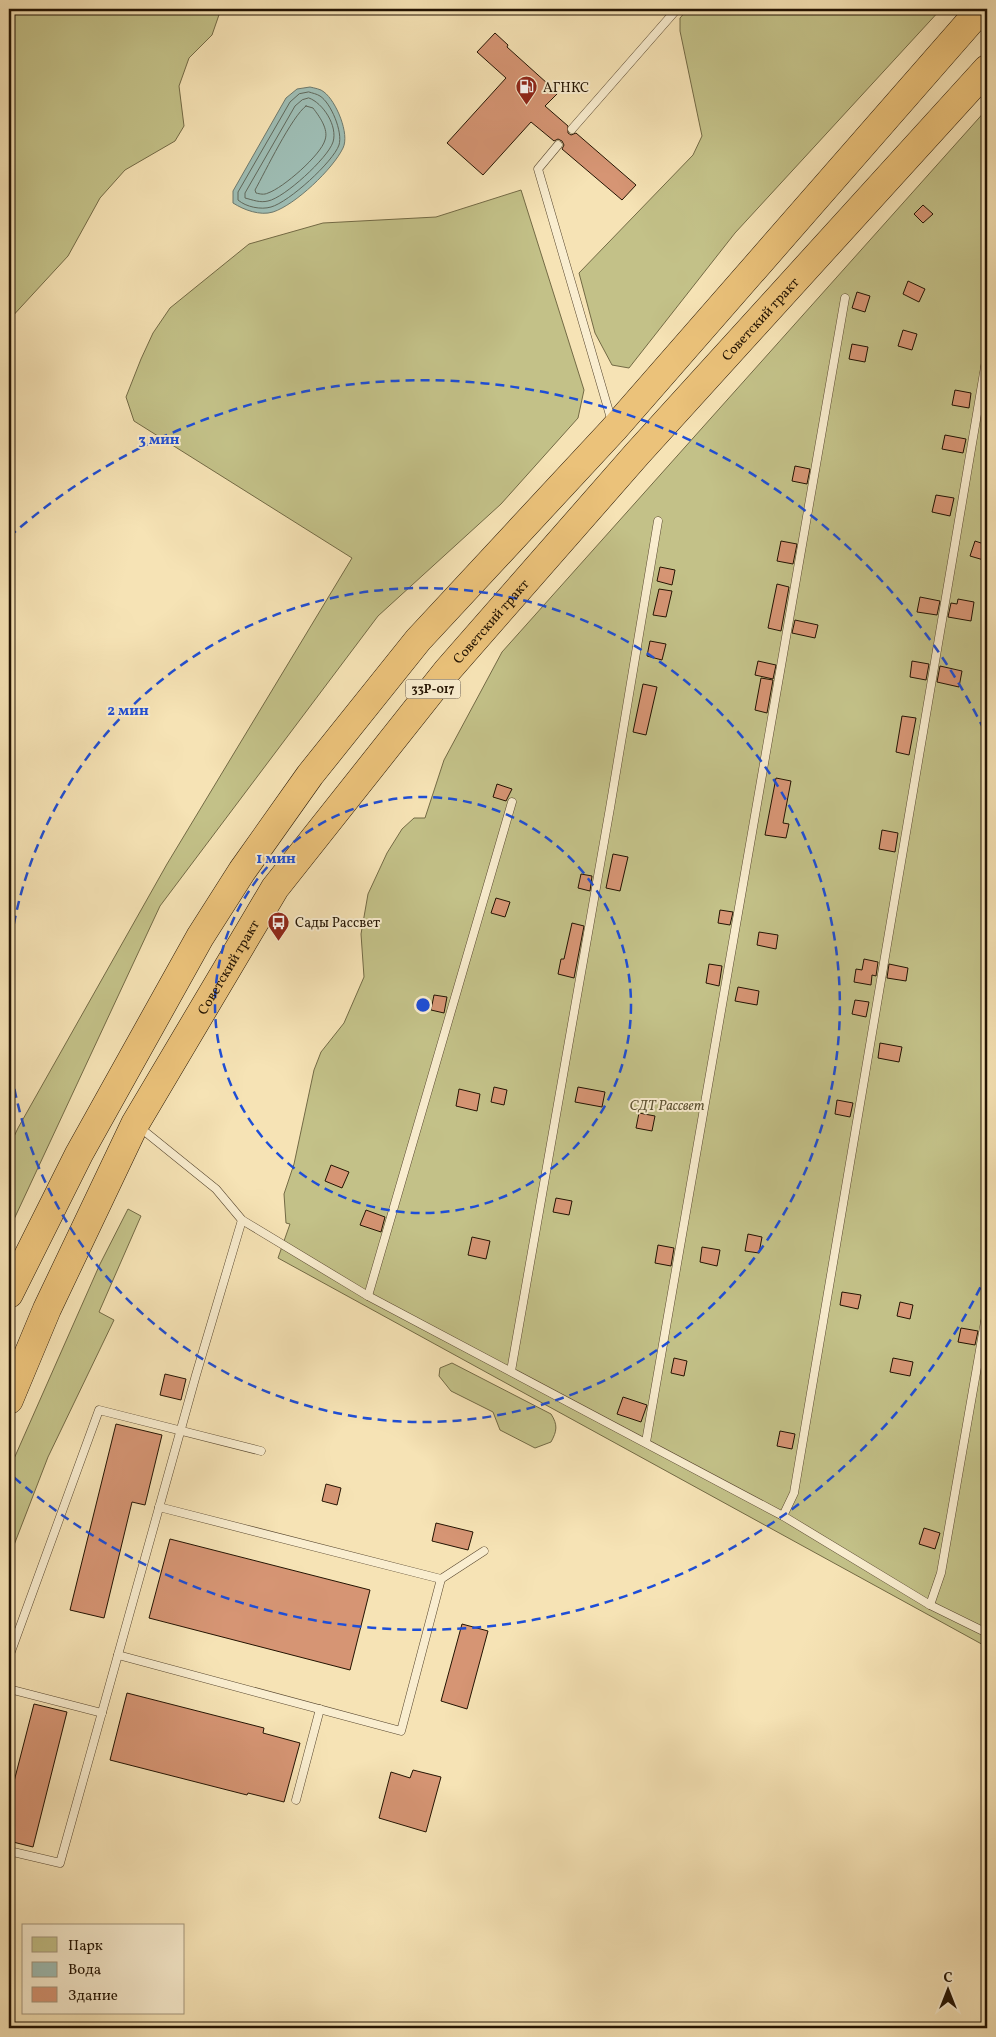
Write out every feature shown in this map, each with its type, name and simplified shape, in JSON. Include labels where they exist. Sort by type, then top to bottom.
[{"type":"highway","name":"33Р-017","points":[[9,1294],[79,1154],[200,937],[242,871],[310,775],[418,640],[614,429],[981,9]]},
{"type":"highway","name":"Советский тракт","points":[[9,1400],[47,1309],[135,1124],[275,888],[447,672],[637,454],[987,69]]},
{"type":"lane","points":[[572,129],[677,9]]},
{"type":"lane","points":[[558,145],[538,169],[614,429]]},
{"type":"lane","points":[[646,1442],[844,298]]},
{"type":"lane","points":[[783,1516],[794,1493],[987,355]]},
{"type":"lane","points":[[511,1371],[610,808],[658,521]]},
{"type":"lane","points":[[368,1296],[512,802]]},
{"type":"lane","points":[[135,1124],[216,1189],[242,1220],[368,1296],[783,1516],[930,1605],[987,1632]]},
{"type":"lane","points":[[9,1851],[60,1863],[180,1431],[242,1220]]},
{"type":"lane","points":[[930,1605],[941,1573],[987,1310]]},
{"type":"lane","points":[[9,1657],[99,1410],[261,1451]]},
{"type":"lane","points":[[159,1507],[441,1580]]},
{"type":"lane","points":[[118,1655],[401,1731],[441,1580],[484,1551]]},
{"type":"lane","points":[[9,1689],[102,1713]]},
{"type":"lane","points":[[296,1800],[320,1709]]},
{"type":"green space","points":[[9,9],[221,9],[212,35],[189,58],[179,86],[184,126],[175,141],[125,170],[100,198],[68,256],[9,320]]},
{"type":"green space","points":[[688,9],[941,9],[735,233],[629,368],[612,365],[595,333],[579,273],[693,155],[702,136],[680,31],[680,18]]},
{"type":"green space","name":"СДТ Рассвет","points":[[987,109],[987,1647],[278,1258],[290,1224],[286,1223],[284,1194],[294,1164],[314,1070],[321,1052],[344,1023],[364,977],[361,934],[368,894],[387,853],[402,829],[414,818],[425,818],[444,760],[502,652]]},
{"type":"green space","points":[[521,190],[584,390],[578,418],[501,504],[378,616],[160,906],[9,1230],[9,1147],[18,1128],[167,864],[352,558],[134,421],[126,397],[153,333],[170,308],[249,244],[323,223],[436,217]]},
{"type":"green space","points":[[128,1209],[141,1216],[99,1312],[114,1320],[48,1457],[9,1558],[9,1470],[100,1264]]},
{"type":"green space","points":[[452,1363],[551,1414],[556,1428],[551,1442],[535,1448],[500,1430],[493,1412],[451,1391],[439,1376],[440,1368]]},
{"type":"water","points":[[310,87],[321,90],[329,96],[341,118],[345,142],[338,156],[322,176],[292,202],[282,208],[273,212],[258,213],[233,203],[233,191],[286,98],[297,89]]},
{"type":"building","points":[[495,33],[508,45],[507,47],[558,93],[545,106],[568,126],[568,133],[571,135],[576,133],[636,185],[622,200],[562,149],[564,145],[562,141],[558,139],[554,141],[531,122],[483,175],[447,143],[506,78],[477,52]]},
{"type":"building","points":[[923,205],[933,214],[923,223],[914,214]]},
{"type":"building","points":[[908,281],[925,289],[919,302],[903,294]]},
{"type":"building","points":[[857,292],[870,296],[865,312],[852,308]]},
{"type":"building","points":[[903,330],[917,334],[912,350],[898,346]]},
{"type":"building","points":[[852,344],[868,347],[865,362],[849,359]]},
{"type":"building","points":[[955,390],[971,393],[969,408],[952,405]]},
{"type":"building","points":[[945,435],[966,439],[963,453],[942,449]]},
{"type":"building","points":[[795,466],[810,469],[807,484],[792,481]]},
{"type":"building","points":[[936,495],[954,498],[950,516],[932,512]]},
{"type":"building","points":[[781,541],[797,544],[793,564],[777,561]]},
{"type":"building","points":[[975,541],[987,545],[987,561],[970,556]]},
{"type":"building","points":[[660,567],[675,570],[672,585],[657,581]]},
{"type":"building","points":[[777,584],[789,587],[781,631],[768,628]]},
{"type":"building","points":[[659,589],[672,591],[666,617],[653,615]]},
{"type":"building","points":[[920,597],[940,601],[937,615],[917,612]]},
{"type":"building","points":[[958,599],[974,602],[971,621],[948,617],[951,603],[957,604]]},
{"type":"building","points":[[795,620],[818,625],[815,638],[792,633]]},
{"type":"building","points":[[650,641],[666,644],[662,660],[647,656]]},
{"type":"building","points":[[758,661],[776,665],[773,679],[755,675]]},
{"type":"building","points":[[912,661],[929,664],[926,680],[910,677]]},
{"type":"building","points":[[940,666],[962,671],[959,687],[937,682]]},
{"type":"building","points":[[761,678],[773,680],[767,713],[755,710]]},
{"type":"building","points":[[643,684],[657,687],[646,735],[633,732]]},
{"type":"building","points":[[902,716],[916,718],[909,755],[896,752]]},
{"type":"building","points":[[776,778],[791,781],[783,823],[789,824],[786,838],[765,835]]},
{"type":"building","points":[[497,784],[512,789],[506,801],[493,797]]},
{"type":"building","points":[[882,830],[898,833],[895,852],[879,849]]},
{"type":"building","points":[[613,854],[628,857],[620,891],[606,888]]},
{"type":"building","points":[[581,874],[592,876],[590,891],[578,888]]},
{"type":"building","points":[[496,898],[510,902],[505,917],[491,913]]},
{"type":"building","points":[[720,910],[733,912],[730,925],[718,923]]},
{"type":"building","points":[[572,923],[584,926],[574,978],[558,974],[561,959],[564,959]]},
{"type":"building","points":[[759,932],[778,935],[776,949],[757,945]]},
{"type":"building","points":[[864,959],[878,962],[876,976],[872,975],[871,985],[854,982],[856,969],[862,970]]},
{"type":"building","points":[[709,964],[722,966],[719,986],[706,983]]},
{"type":"building","points":[[889,964],[908,968],[906,981],[887,978]]},
{"type":"building","points":[[738,987],[759,991],[757,1005],[735,1001]]},
{"type":"building","points":[[434,995],[447,997],[444,1013],[431,1010]]},
{"type":"building","points":[[855,1000],[869,1002],[866,1017],[852,1014]]},
{"type":"building","points":[[880,1043],[902,1047],[899,1062],[878,1058]]},
{"type":"building","points":[[494,1087],[507,1090],[504,1105],[491,1102]]},
{"type":"building","points":[[578,1087],[605,1092],[602,1107],[575,1102]]},
{"type":"building","points":[[459,1089],[480,1094],[477,1111],[456,1106]]},
{"type":"building","points":[[837,1100],[853,1103],[850,1117],[835,1114]]},
{"type":"building","points":[[639,1113],[655,1116],[652,1131],[636,1128]]},
{"type":"building","points":[[331,1165],[349,1172],[342,1188],[325,1181]]},
{"type":"building","points":[[556,1198],[572,1201],[569,1215],[553,1212]]},
{"type":"building","points":[[366,1210],[385,1217],[381,1232],[360,1225]]},
{"type":"building","points":[[748,1234],[762,1237],[759,1253],[745,1251]]},
{"type":"building","points":[[472,1237],[490,1241],[486,1259],[468,1255]]},
{"type":"building","points":[[658,1245],[674,1248],[671,1266],[655,1263]]},
{"type":"building","points":[[702,1247],[720,1250],[717,1266],[700,1262]]},
{"type":"building","points":[[842,1292],[861,1295],[858,1309],[840,1305]]},
{"type":"building","points":[[900,1302],[913,1305],[910,1319],[897,1316]]},
{"type":"building","points":[[961,1328],[978,1331],[975,1345],[958,1342]]},
{"type":"building","points":[[674,1358],[687,1361],[684,1376],[671,1373]]},
{"type":"building","points":[[893,1358],[913,1362],[910,1376],[890,1372]]},
{"type":"building","points":[[165,1374],[186,1379],[181,1400],[160,1395]]},
{"type":"building","points":[[623,1397],[647,1405],[641,1422],[617,1414]]},
{"type":"building","points":[[116,1424],[162,1435],[145,1505],[132,1502],[104,1618],[70,1610]]},
{"type":"building","points":[[780,1431],[795,1434],[792,1449],[777,1446]]},
{"type":"building","points":[[326,1484],[341,1488],[337,1505],[322,1501]]},
{"type":"building","points":[[436,1523],[473,1532],[468,1550],[432,1541]]},
{"type":"building","points":[[924,1528],[940,1533],[935,1549],[919,1544]]},
{"type":"building","points":[[170,1539],[370,1590],[350,1670],[149,1618]]},
{"type":"building","points":[[462,1624],[488,1631],[467,1709],[441,1701]]},
{"type":"building","points":[[127,1693],[264,1728],[263,1733],[300,1743],[284,1802],[248,1793],[247,1795],[110,1760]]},
{"type":"building","points":[[34,1704],[67,1712],[33,1847],[9,1841],[9,1801]]},
{"type":"building","points":[[413,1770],[441,1777],[426,1832],[379,1818],[391,1772],[410,1778]]},
{"type":"place","name":"АГНКС","points":[[527,106]]},
{"type":"place","name":"Сады Рассвет","points":[[279,941]]}]
